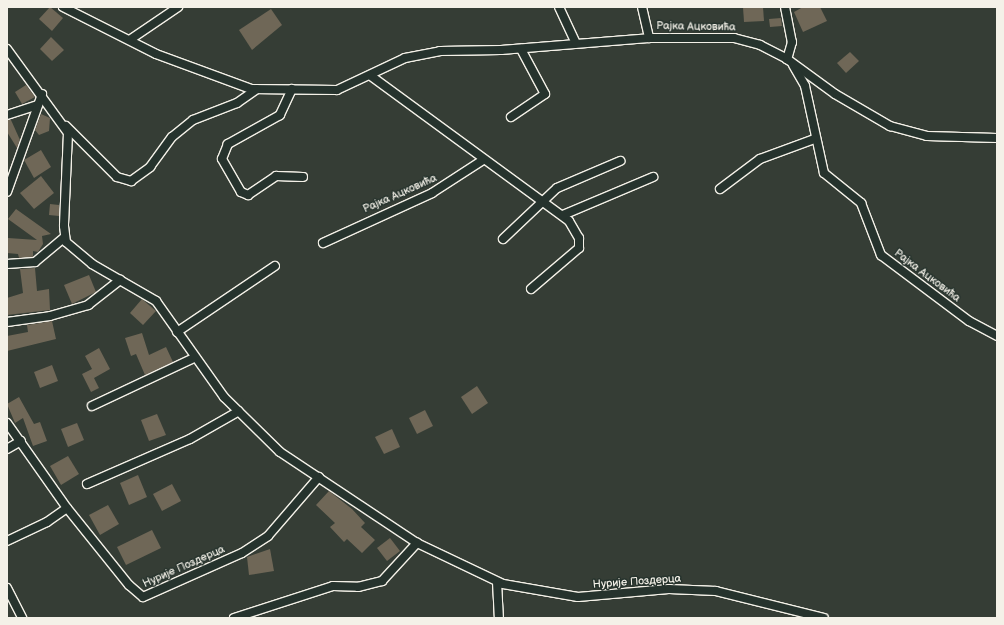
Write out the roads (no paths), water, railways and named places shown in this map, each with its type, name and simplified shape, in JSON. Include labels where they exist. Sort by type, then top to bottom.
[{"type":"street","name":"Рајка Ацковића","points":[[63,7],[202,72],[257,89],[337,90],[416,55],[521,49],[576,43],[649,38],[734,38],[760,45],[789,60],[835,94],[890,126],[927,136],[997,138]]},
{"type":"street","points":[[131,40],[178,7]]},
{"type":"street","points":[[559,7],[576,43]]},
{"type":"street","name":"Рајка Ацковића","points":[[642,7],[649,38]]},
{"type":"street","points":[[785,7],[792,42],[789,60]]},
{"type":"street","points":[[7,49],[63,123],[117,177],[131,181],[150,167],[172,137],[193,120],[237,103],[257,89]]},
{"type":"street","points":[[511,117],[545,94],[521,49]]},
{"type":"street","name":"Рајка Ацковића","points":[[789,60],[805,86],[814,140],[824,173],[861,203],[881,255],[963,317],[997,336]]},
{"type":"street","points":[[371,76],[484,160],[563,215],[576,231],[579,248],[532,289]]},
{"type":"street","points":[[292,89],[280,115],[228,144],[222,159],[241,192],[248,195],[276,176],[303,177]]},
{"type":"street","points":[[7,192],[37,104],[42,94]]},
{"type":"street","points":[[7,115],[37,104]]},
{"type":"street","points":[[7,264],[35,262],[64,238],[70,144],[63,123]]},
{"type":"street","points":[[720,189],[760,159],[814,140]]},
{"type":"street","name":"Рајка Ацковића","points":[[323,243],[432,193],[484,160]]},
{"type":"street","points":[[503,239],[557,188],[620,161]]},
{"type":"street","points":[[563,215],[653,177]]},
{"type":"street","name":"Нурије Поздерца","points":[[64,238],[82,257],[156,301],[194,358],[238,411],[280,452],[417,543],[497,582],[578,597],[669,589],[716,591],[824,618]]},
{"type":"street","points":[[177,332],[275,266]]},
{"type":"street","points":[[7,322],[50,316],[88,306],[120,280]]},
{"type":"street","points":[[92,406],[194,358]]},
{"type":"street","points":[[87,484],[190,439],[238,411]]},
{"type":"street","name":"Нурије Поздерца","points":[[7,423],[67,508],[129,585],[143,597],[242,553],[280,525],[319,477]]},
{"type":"street","points":[[7,449],[21,441]]},
{"type":"street","points":[[7,541],[47,522],[67,508]]},
{"type":"street","points":[[234,618],[250,616],[333,586],[358,587],[382,581],[417,543]]},
{"type":"street","points":[[497,582],[499,618]]},
{"type":"street","points":[[7,588],[22,618]]}]
